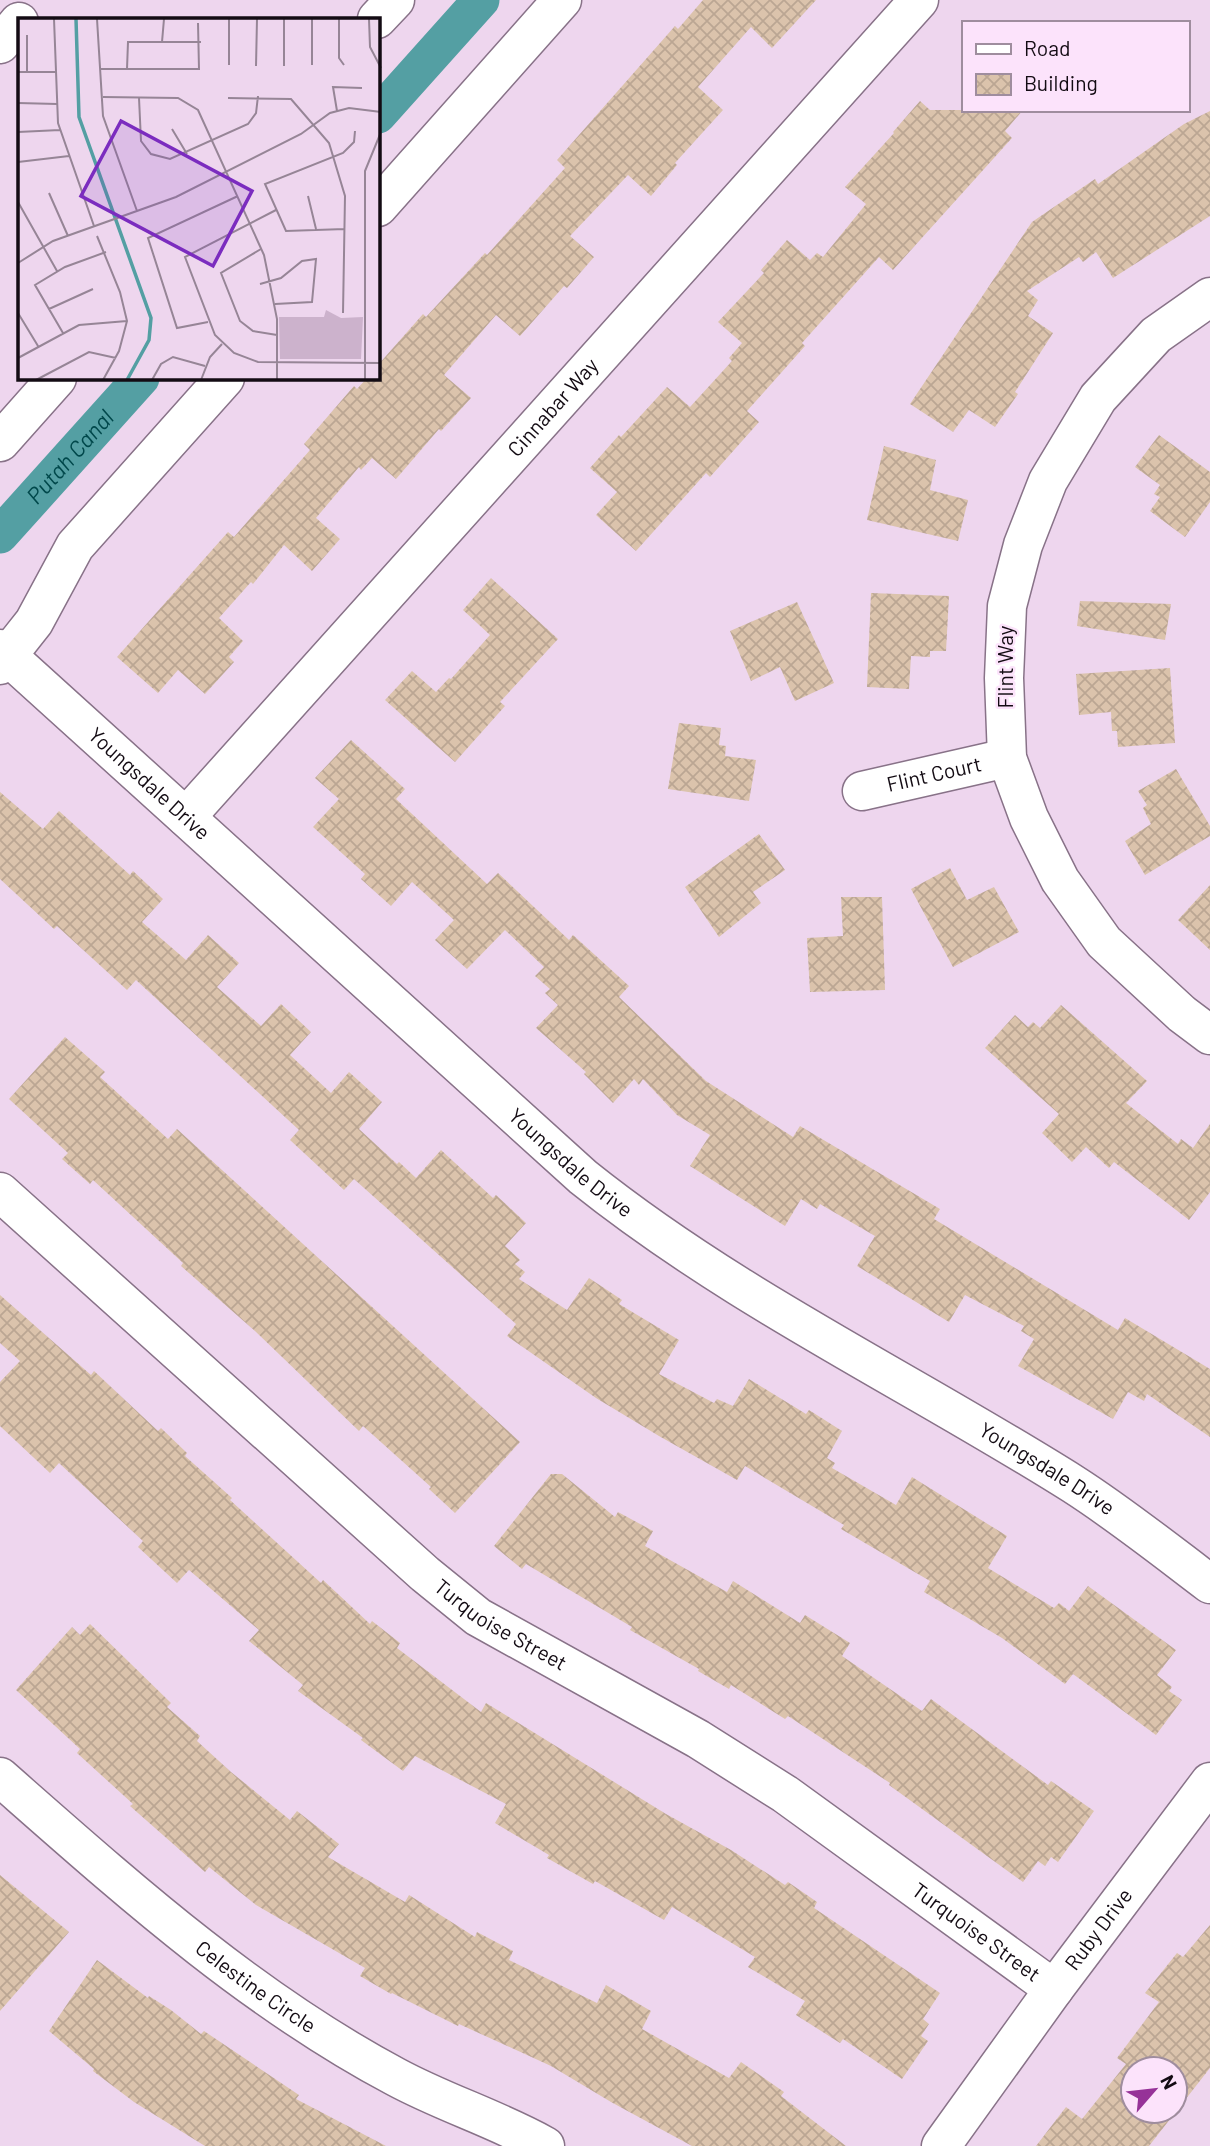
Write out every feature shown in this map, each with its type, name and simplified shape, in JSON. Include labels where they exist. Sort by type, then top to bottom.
[{"type":"street","points":[[24,18],[40,0]]},
{"type":"street","points":[[378,18],[395,0]]},
{"type":"street","points":[[380,204],[562,0]]},
{"type":"street","name":"Cinnabar Way","points":[[187,817],[919,0]]},
{"type":"street","points":[[0,44],[18,24]]},
{"type":"street","name":"Flint Way","points":[[1210,297],[1156,335],[1098,398],[1048,481],[1023,545],[1007,606],[1004,678],[1007,758],[1029,818],[1060,880],[1104,942],[1182,1014],[1210,1035]]},
{"type":"street","points":[[0,442],[55,380]]},
{"type":"street","points":[[3,657],[34,622],[75,546],[223,380]]},
{"type":"street","name":"Youngsdale Drive","points":[[3,657],[187,817],[583,1177],[632,1216],[706,1266],[1074,1485],[1210,1584]]},
{"type":"street","name":"Flint Court","points":[[862,791],[1007,758]]},
{"type":"street","name":"Turquoise Street","points":[[0,1192],[425,1574],[478,1617],[698,1739],[785,1794],[1054,1989]]},
{"type":"street","name":"Celestine Circle","points":[[0,1777],[162,1917],[268,2000],[396,2078],[524,2134],[545,2146]]},
{"type":"street","name":"Ruby Drive","points":[[941,2146],[1054,1989],[1210,1782]]},
{"type":"building","points":[[703,0],[816,0],[772,48],[751,27],[698,87],[723,110],[675,163],[677,165],[651,196],[628,175],[570,236],[594,257],[520,336],[496,315],[444,375],[471,398],[441,431],[439,429],[396,479],[372,458],[361,470],[359,467],[316,518],[340,539],[312,571],[284,545],[253,584],[251,582],[219,618],[243,641],[229,657],[234,662],[205,694],[178,670],[158,693],[117,657],[228,532],[234,537],[310,450],[304,444],[354,386],[357,389],[365,380],[380,380],[380,363],[423,314],[426,317],[485,253],[487,255],[565,168],[557,160],[675,26],[678,29]]},
{"type":"building","points":[[920,101],[930,110],[1021,112],[1005,131],[1012,138],[893,270],[879,257],[802,343],[805,346],[747,411],[759,422],[710,477],[706,473],[636,551],[596,515],[617,492],[590,468],[667,387],[690,407],[732,361],[729,358],[742,343],[718,322],[764,273],[761,270],[787,240],[810,260],[817,253],[823,257],[866,204],[845,187]]},
{"type":"building","points":[[1210,111],[1210,216],[1113,278],[1096,252],[1083,262],[1079,257],[1027,291],[1038,300],[1028,316],[1053,333],[1015,392],[1018,394],[995,427],[969,410],[953,432],[910,404],[1032,222],[1095,179],[1098,184],[1184,124]]},
{"type":"building","points":[[1159,435],[1210,472],[1210,502],[1185,537],[1150,511],[1160,497],[1154,494],[1160,485],[1135,467]]},
{"type":"building","points":[[884,446],[936,460],[930,490],[968,500],[958,541],[867,520]]},
{"type":"building","points":[[491,578],[558,639],[500,702],[505,706],[455,762],[385,700],[412,671],[436,692],[490,635],[463,610]]},
{"type":"building","points":[[871,593],[949,596],[946,651],[930,651],[930,657],[911,656],[909,689],[867,687]]},
{"type":"building","points":[[1080,601],[1171,604],[1165,640],[1077,626]]},
{"type":"building","points":[[797,602],[834,683],[795,701],[780,667],[751,681],[730,631]]},
{"type":"building","points":[[1170,668],[1175,743],[1118,747],[1117,731],[1112,731],[1111,712],[1079,715],[1076,674]]},
{"type":"building","points":[[679,723],[721,728],[719,745],[726,746],[725,756],[756,760],[749,801],[668,789]]},
{"type":"building","points":[[351,740],[405,789],[396,799],[487,884],[498,873],[569,940],[573,935],[629,986],[619,997],[706,1081],[793,1137],[800,1126],[940,1209],[934,1219],[1118,1330],[1125,1318],[1210,1369],[1210,1437],[1147,1394],[1144,1401],[1128,1392],[1113,1419],[1018,1366],[1034,1339],[1021,1331],[1024,1326],[965,1295],[949,1322],[857,1266],[875,1236],[820,1204],[817,1209],[801,1199],[785,1226],[690,1166],[710,1135],[677,1115],[643,1079],[639,1085],[634,1079],[613,1103],[584,1074],[586,1072],[536,1028],[558,1005],[545,993],[550,989],[535,976],[544,967],[505,930],[467,969],[435,940],[454,920],[412,882],[391,906],[361,879],[365,874],[313,827],[339,799],[315,778]]},
{"type":"building","points":[[1176,769],[1210,826],[1210,836],[1145,875],[1125,841],[1151,824],[1143,808],[1147,805],[1138,791]]},
{"type":"building","points":[[0,792],[43,829],[59,811],[130,875],[133,871],[163,899],[142,922],[186,960],[208,935],[239,963],[217,987],[261,1026],[281,1004],[311,1032],[290,1055],[331,1093],[349,1072],[382,1102],[359,1129],[397,1164],[399,1162],[416,1178],[441,1150],[493,1198],[496,1195],[526,1223],[505,1246],[520,1260],[515,1264],[525,1272],[519,1279],[567,1310],[589,1278],[622,1300],[619,1304],[679,1340],[659,1374],[714,1403],[717,1399],[733,1406],[749,1379],[806,1414],[809,1410],[842,1431],[827,1458],[835,1463],[832,1468],[896,1505],[912,1477],[1007,1536],[988,1568],[1054,1608],[1059,1603],[1069,1611],[1088,1586],[1176,1650],[1157,1675],[1172,1687],[1169,1691],[1182,1700],[1156,1735],[1073,1674],[1065,1684],[1002,1638],[924,1592],[930,1581],[841,1529],[844,1525],[745,1466],[737,1480],[596,1398],[507,1336],[516,1324],[354,1179],[344,1190],[290,1140],[299,1130],[136,980],[127,990],[57,926],[54,929],[0,879]]},
{"type":"building","points":[[759,834],[785,870],[753,892],[761,903],[719,937],[685,887]]},
{"type":"building","points":[[950,868],[967,900],[994,887],[1019,932],[953,967],[911,889]]},
{"type":"building","points":[[1210,885],[1210,950],[1178,920]]},
{"type":"building","points":[[841,897],[882,897],[885,990],[810,992],[807,938],[843,936]]},
{"type":"building","points":[[1061,1005],[1147,1081],[1126,1103],[1178,1144],[1181,1139],[1193,1148],[1210,1124],[1210,1192],[1189,1220],[1114,1162],[1109,1168],[1086,1147],[1072,1162],[1042,1133],[1059,1114],[985,1048],[1015,1015],[1028,1027],[1033,1022],[1040,1028]]},
{"type":"building","points":[[65,1037],[105,1072],[100,1077],[168,1139],[177,1129],[520,1442],[455,1513],[429,1489],[431,1487],[363,1426],[359,1431],[255,1331],[181,1266],[183,1263],[93,1180],[90,1184],[62,1159],[68,1153],[9,1099]]},
{"type":"building","points":[[0,1295],[91,1375],[94,1371],[158,1431],[161,1428],[187,1453],[185,1456],[232,1498],[230,1500],[321,1583],[323,1580],[370,1624],[372,1621],[400,1643],[397,1648],[481,1712],[486,1703],[785,1885],[788,1882],[817,1902],[814,1908],[940,1993],[923,2019],[929,2024],[921,2036],[928,2041],[902,2079],[843,2039],[840,2043],[796,2015],[805,2001],[748,1967],[755,1957],[672,1907],[664,1920],[595,1881],[593,1884],[547,1858],[549,1855],[495,1823],[506,1804],[415,1756],[403,1771],[298,1691],[303,1685],[249,1641],[259,1630],[189,1570],[177,1583],[138,1547],[143,1541],[59,1463],[50,1473],[0,1426],[0,1382],[20,1361],[0,1343]]},
{"type":"building","points":[[551,1474],[562,1474],[615,1517],[618,1512],[653,1531],[645,1546],[727,1592],[733,1581],[800,1623],[805,1615],[850,1643],[842,1656],[922,1711],[931,1699],[1048,1785],[1051,1781],[1094,1811],[1058,1862],[1051,1857],[1045,1866],[1038,1861],[1023,1882],[889,1785],[890,1783],[788,1716],[785,1719],[731,1685],[729,1689],[526,1564],[522,1569],[494,1546]]},
{"type":"building","points":[[90,1624],[171,1703],[167,1707],[200,1736],[197,1741],[231,1772],[290,1820],[297,1811],[339,1844],[328,1857],[405,1902],[409,1895],[475,1937],[477,1932],[513,1951],[509,1960],[597,2003],[606,1985],[651,2011],[642,2029],[729,2078],[741,2062],[784,2092],[781,2096],[846,2146],[692,2146],[551,2066],[391,1994],[360,1976],[365,1968],[256,1905],[209,1867],[205,1872],[130,1806],[133,1804],[77,1753],[80,1749],[16,1690],[72,1627],[80,1635]]},
{"type":"building","points":[[0,1875],[69,1932],[0,2011]]},
{"type":"building","points":[[1210,1925],[1210,2068],[1189,2095],[1189,2055],[1119,2055],[1159,2002],[1145,1993],[1177,1953],[1183,1957]]},
{"type":"building","points":[[97,1960],[148,1998],[149,1996],[171,2010],[201,2034],[204,2031],[299,2095],[296,2099],[386,2146],[205,2146],[134,2102],[93,2071],[94,2069],[49,2031]]},
{"type":"building","points":[[1119,2073],[1119,2125],[1165,2125],[1149,2146],[1036,2146],[1066,2107],[1082,2119]]},
{"type":"waterway","name":"Putah Canal","points":[[380,113],[481,0]]},
{"type":"waterway","name":"Putah Canal","points":[[0,535],[139,380]]}]
